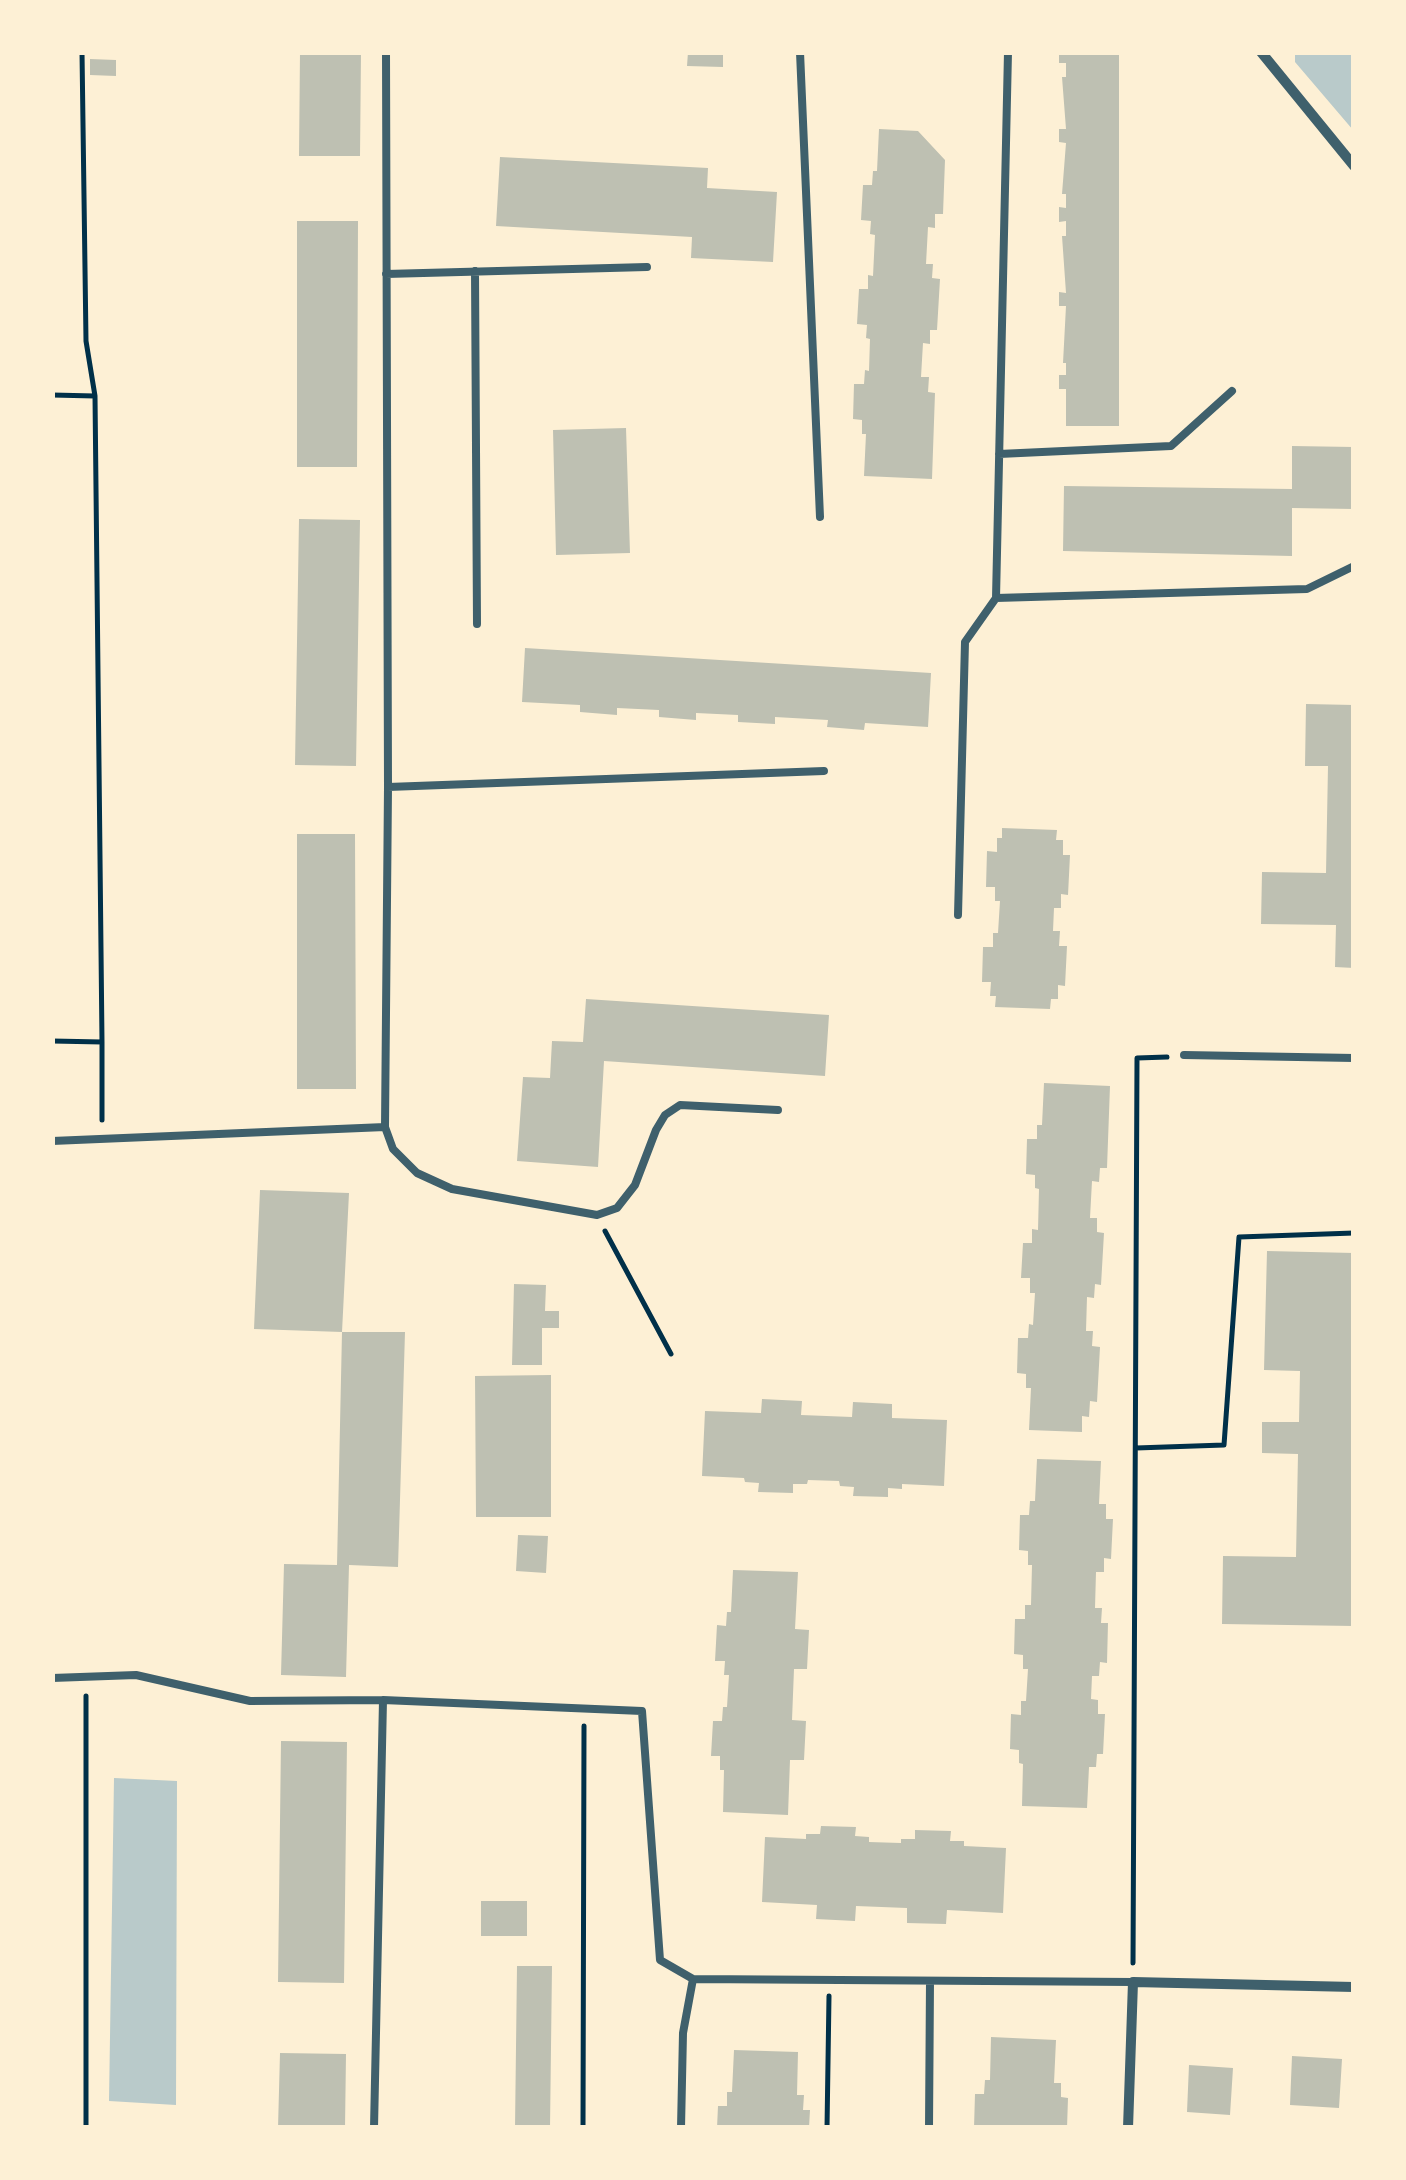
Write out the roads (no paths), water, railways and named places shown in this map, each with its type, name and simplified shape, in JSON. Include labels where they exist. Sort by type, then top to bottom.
[{"type":"street","points":[[1261,52],[1354,166]]},
{"type":"street","points":[[1128,2128],[1133,1982],[1354,1987]]},
{"type":"lane","points":[[386,52],[385,1127],[393,1149],[416,1173],[452,1189],[597,1215],[617,1208],[635,1185],[656,1130],[665,1116],[680,1105],[778,1110]]},
{"type":"lane","points":[[800,52],[820,517]]},
{"type":"lane","points":[[958,915],[965,642],[996,598],[1008,52]]},
{"type":"lane","points":[[386,274],[647,268]]},
{"type":"lane","points":[[476,272],[477,624]]},
{"type":"lane","points":[[999,454],[1172,446],[1232,391]]},
{"type":"lane","points":[[996,598],[1307,589],[1354,566]]},
{"type":"lane","points":[[388,787],[824,772]]},
{"type":"lane","points":[[1184,1056],[1354,1058]]},
{"type":"lane","points":[[52,1141],[385,1127]]},
{"type":"lane","points":[[52,1678],[136,1674],[250,1701],[383,1700],[642,1710],[660,1960],[693,1979],[1133,1982]]},
{"type":"lane","points":[[374,2128],[383,1700]]},
{"type":"lane","points":[[681,2128],[683,2034],[693,1979]]},
{"type":"lane","points":[[929,2128],[930,1980]]}]
